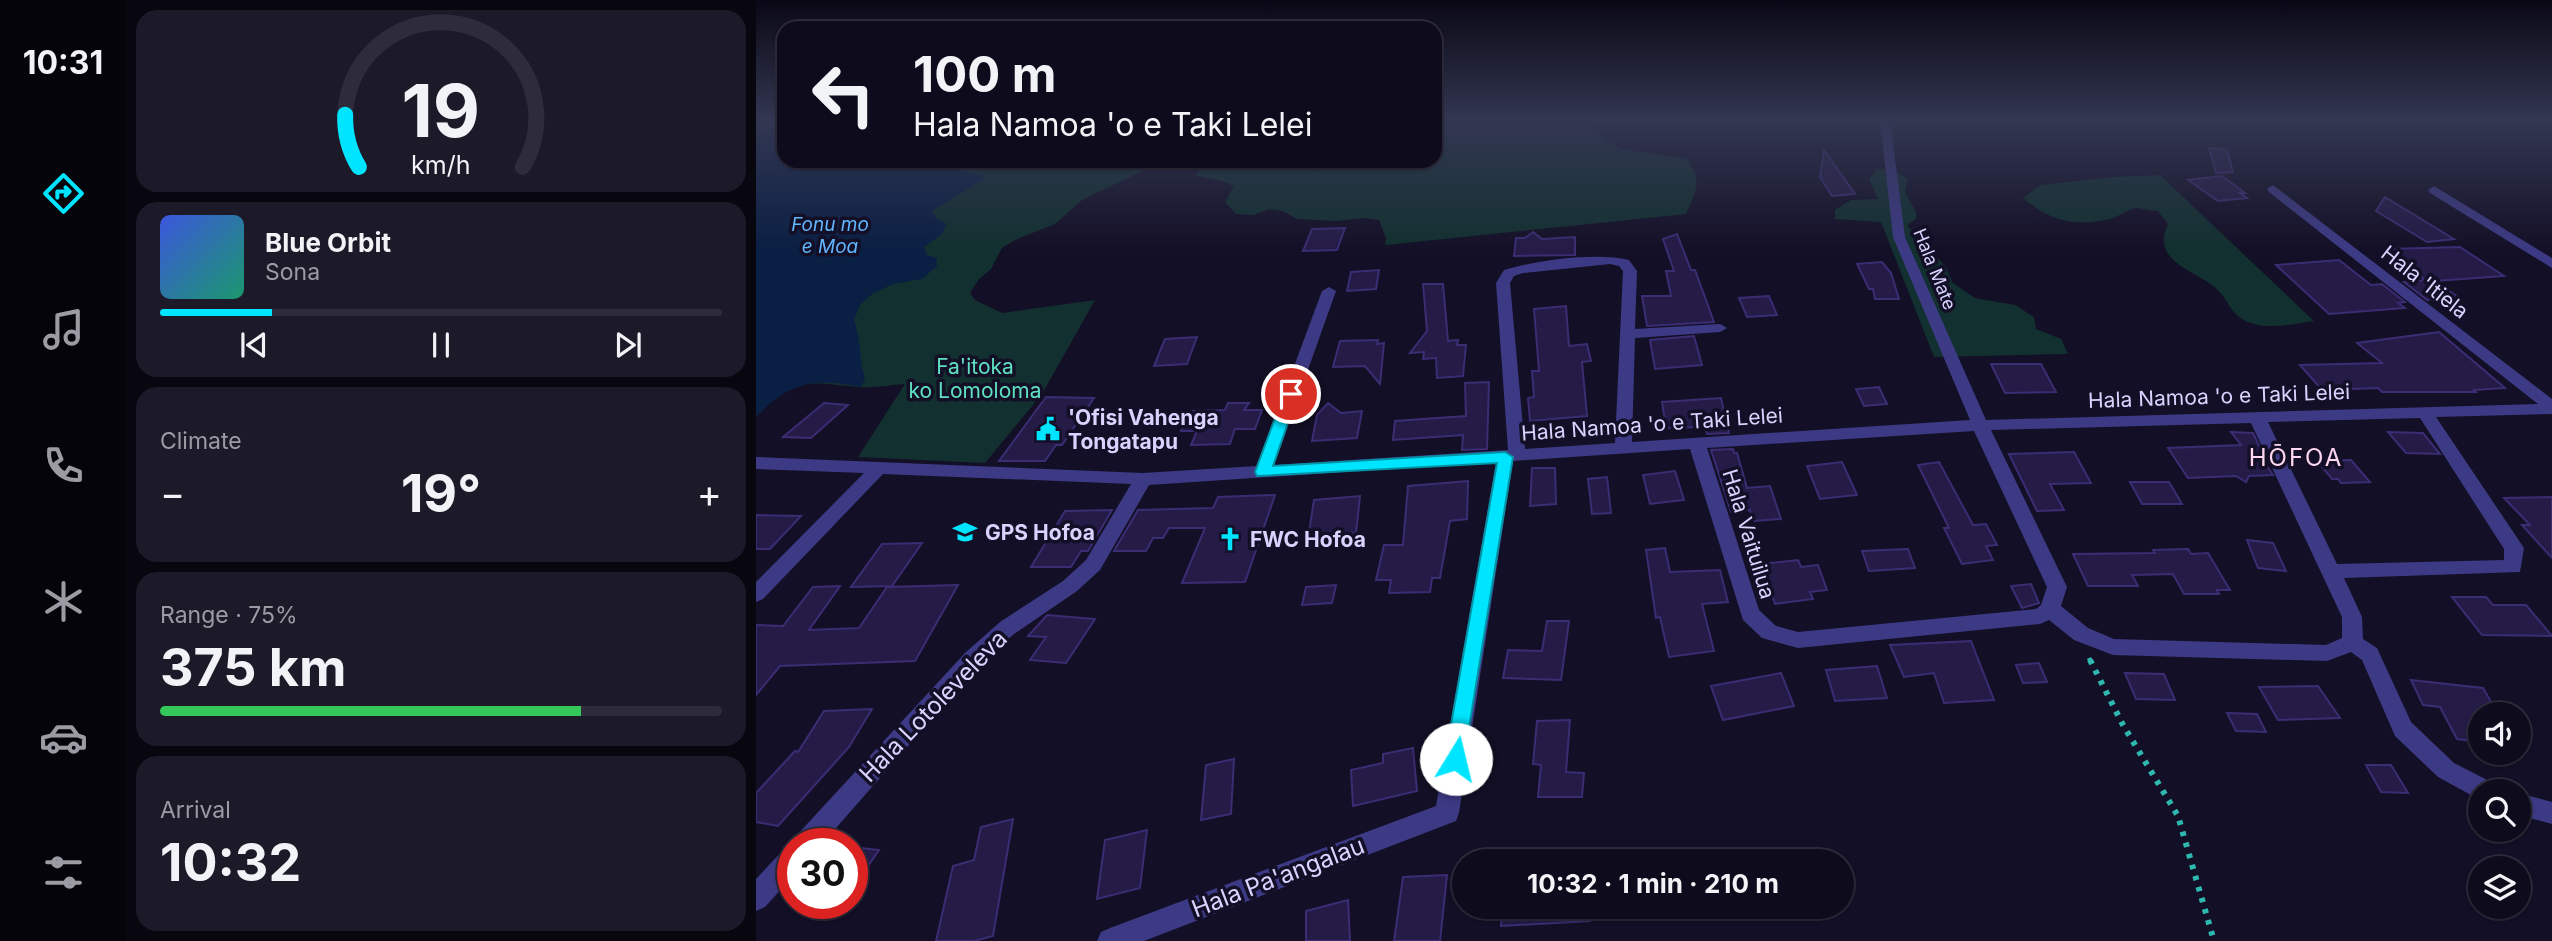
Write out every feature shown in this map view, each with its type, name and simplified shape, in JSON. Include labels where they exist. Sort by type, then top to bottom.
[{"type":"street","name":"Hala Mate","points":[[1890,164],[1899,237],[1980,425],[2057,587],[2050,609]]},
{"type":"street","name":"Hala 'Itiela","points":[[2273,189],[2552,408]]},
{"type":"street","points":[[2434,190],[2552,264]]},
{"type":"street","points":[[1511,456],[1503,283],[1509,273],[1522,269],[1610,260],[1624,263],[1630,271],[1623,448]]},
{"type":"street","points":[[1263,472],[1329,290]]},
{"type":"street","points":[[1627,334],[1720,328]]},
{"type":"street","name":"Hala Namoa 'o e Taki Lelei","points":[[756,463],[1143,480],[1980,425],[2552,408]]},
{"type":"street","points":[[2331,570],[2513,567],[2514,548],[2424,412]]},
{"type":"street","points":[[2257,418],[2352,617],[2353,643]]},
{"type":"street","name":"Hala Vaituilua","points":[[1697,443],[1750,614],[1769,632],[1798,640],[2040,615],[2050,609]]},
{"type":"street","name":"Hala Pa'angalau","points":[[1110,941],[1447,813],[1511,456]]},
{"type":"street","points":[[756,594],[879,468]]},
{"type":"street","name":"Hala Lotoleveleva","points":[[819,828],[972,659],[1007,628],[1070,586],[1093,565],[1143,480]]},
{"type":"street","points":[[2050,609],[2081,634],[2113,647],[2327,653],[2353,643]]},
{"type":"street","points":[[2353,643],[2370,654],[2403,729],[2446,770],[2468,782]]},
{"type":"street","points":[[2531,807],[2552,813]]},
{"type":"street","points":[[756,898],[777,875]]},
{"type":"path","points":[[2081,634],[2089,659],[2123,725],[2178,816],[2214,941]]},
{"type":"green space","points":[[1442,164],[1690,164],[1695,174],[1696,186],[1686,214],[1385,245],[1386,238],[1379,220],[1297,219],[1283,211],[1269,209],[1253,215],[1236,214],[1225,202],[1234,186],[1195,175],[1202,168],[1442,168]]},
{"type":"green space","name":"Fa'itoka ko Lomoloma","points":[[783,168],[1149,168],[1082,200],[1055,224],[1002,248],[991,269],[979,279],[970,293],[975,300],[1002,313],[1095,300],[1042,394],[985,463],[858,457],[905,384],[866,387],[804,384],[782,394],[756,417]]},
{"type":"green space","points":[[1877,169],[1893,170],[1908,179],[1905,192],[1916,212],[1916,219],[1907,225],[1945,266],[1953,283],[1975,298],[2015,305],[2034,317],[2036,329],[2061,339],[2068,354],[1934,357],[1881,222],[1835,219],[1835,210],[1851,200],[1878,199],[1869,179]]},
{"type":"green space","points":[[2161,175],[2314,321],[2269,326],[2254,324],[2239,317],[2218,290],[2175,262],[2165,246],[2164,236],[2168,224],[2158,211],[2135,208],[2110,219],[2074,222],[2053,217],[2023,198],[2041,185]]},
{"type":"water","name":"Fonu mo e Moa","points":[[756,164],[777,164],[777,168],[967,168],[964,172],[982,175],[984,179],[932,211],[937,219],[947,224],[941,235],[924,247],[927,255],[937,258],[937,266],[922,279],[893,284],[872,294],[860,305],[854,320],[865,379],[861,387],[830,383],[804,385],[780,396],[756,417]]},
{"type":"building","points":[[1822,164],[1834,164],[1855,194],[1832,196],[1820,177]]},
{"type":"building","points":[[2213,164],[2231,164],[2233,172],[2216,173]]},
{"type":"building","points":[[2222,176],[2245,193],[2240,193],[2247,198],[2218,201],[2188,180]]},
{"type":"building","points":[[2385,197],[2454,239],[2427,242],[2376,211]]},
{"type":"building","points":[[1345,228],[1337,250],[1303,251],[1312,229]]},
{"type":"building","points":[[1533,232],[1542,239],[1575,237],[1575,255],[1514,256],[1516,238],[1525,238]]},
{"type":"building","points":[[1677,234],[1691,270],[1695,270],[1714,322],[1647,326],[1642,296],[1671,296],[1666,271],[1674,271],[1663,239]]},
{"type":"building","points":[[2460,247],[2504,276],[2435,281],[2458,297],[2427,300],[2404,282],[2425,280],[2388,249]]},
{"type":"building","points":[[2339,260],[2371,285],[2382,284],[2405,302],[2398,303],[2405,308],[2329,314],[2276,265]]},
{"type":"building","points":[[1882,262],[1891,273],[1899,299],[1875,299],[1873,289],[1869,289],[1857,264]]},
{"type":"building","points":[[1379,270],[1376,289],[1347,291],[1351,272]]},
{"type":"building","points":[[1423,284],[1443,284],[1448,341],[1458,340],[1457,345],[1466,345],[1463,376],[1437,378],[1436,358],[1423,359],[1424,352],[1410,353],[1427,331]]},
{"type":"building","points":[[1769,296],[1777,315],[1747,317],[1739,298]]},
{"type":"building","points":[[1566,306],[1569,346],[1587,344],[1591,361],[1582,362],[1587,416],[1530,421],[1528,398],[1534,397],[1532,371],[1539,371],[1534,309]]},
{"type":"building","points":[[2439,332],[2505,388],[2474,390],[2476,392],[2382,392],[2378,388],[2322,390],[2300,365],[2382,363],[2357,343]]},
{"type":"building","points":[[1694,336],[1702,365],[1655,369],[1650,340]]},
{"type":"building","points":[[1197,337],[1187,364],[1154,366],[1165,339]]},
{"type":"building","points":[[1378,340],[1377,344],[1384,343],[1380,384],[1365,366],[1333,367],[1340,341]]},
{"type":"building","points":[[1991,364],[2041,364],[2056,392],[2005,393]]},
{"type":"building","points":[[1489,382],[1487,449],[1462,450],[1463,435],[1393,440],[1395,421],[1466,416],[1465,383]]},
{"type":"building","points":[[1879,387],[1887,404],[1864,406],[1856,389]]},
{"type":"building","name":"'Ofisi Vahenga Tongatapu","points":[[1046,397],[1094,398],[1062,445],[1056,445],[1045,461],[999,461]]},
{"type":"building","points":[[1721,398],[1729,433],[1707,434],[1705,427],[1666,428],[1662,402]]},
{"type":"building","points":[[824,403],[848,405],[811,438],[783,437]]},
{"type":"building","points":[[1228,403],[1249,403],[1244,410],[1262,410],[1255,429],[1235,429],[1230,444],[1191,445],[1197,431],[1181,431],[1190,411],[1225,410]]},
{"type":"building","points":[[1328,403],[1341,413],[1362,411],[1357,438],[1312,441],[1317,415]]},
{"type":"building","points":[[2231,432],[2253,433],[2264,456],[2260,456],[2273,475],[2249,476],[2246,482],[2236,476],[2188,478],[2168,448],[2241,445]]},
{"type":"building","points":[[2388,432],[2423,433],[2440,454],[2406,453]]},
{"type":"building","points":[[1733,449],[1734,453],[1737,453],[1747,488],[1770,486],[1781,519],[1754,521],[1750,510],[1731,512],[1711,450]]},
{"type":"building","points":[[2074,452],[2091,483],[2050,484],[2064,510],[2037,511],[2009,454]]},
{"type":"building","points":[[2351,460],[2370,482],[2341,483],[2338,479],[2332,479],[2317,461]]},
{"type":"building","points":[[1842,462],[1857,495],[1820,499],[1807,466]]},
{"type":"building","points":[[1939,462],[1973,525],[1986,524],[1997,545],[1986,546],[1993,560],[1962,564],[1944,528],[1949,528],[1918,465]]},
{"type":"building","points":[[1532,468],[1555,468],[1556,504],[1530,506]]},
{"type":"building","points":[[1675,471],[1684,500],[1650,504],[1643,475]]},
{"type":"building","points":[[1607,477],[1611,513],[1592,514],[1588,479]]},
{"type":"building","points":[[1468,481],[1467,519],[1450,521],[1440,578],[1432,578],[1430,592],[1389,593],[1391,580],[1376,580],[1384,545],[1403,545],[1408,486]]},
{"type":"building","points":[[2130,482],[2169,482],[2182,504],[2142,504]]},
{"type":"building","name":"FWC Hofoa","points":[[1275,495],[1245,582],[1182,583],[1205,528],[1169,528],[1163,538],[1153,538],[1146,551],[1114,551],[1138,510],[1213,508],[1218,497]]},
{"type":"building","points":[[1360,496],[1356,533],[1308,538],[1314,500]]},
{"type":"building","points":[[2552,497],[2552,558],[2522,525],[2530,525],[2504,498]]},
{"type":"building","points":[[1112,510],[1088,551],[1081,551],[1071,567],[1031,567],[1065,511]]},
{"type":"building","points":[[756,515],[801,516],[770,549],[756,549]]},
{"type":"building","points":[[2247,540],[2273,543],[2286,571],[2258,568]]},
{"type":"building","points":[[922,543],[892,586],[851,587],[882,544]]},
{"type":"building","points":[[1665,548],[1670,572],[1720,570],[1728,602],[1702,604],[1714,651],[1669,657],[1660,617],[1656,618],[1646,550]]},
{"type":"building","points":[[1908,549],[1915,568],[1869,571],[1862,551]]},
{"type":"building","points":[[2188,549],[2191,554],[2208,553],[2230,590],[2217,590],[2219,594],[2184,594],[2173,574],[2132,575],[2138,586],[2088,586],[2073,554],[2155,553],[2153,550]]},
{"type":"building","points":[[1798,560],[1801,567],[1818,565],[1827,590],[1810,592],[1813,599],[1775,604],[1761,564]]},
{"type":"building","points":[[2031,584],[2039,603],[2022,608],[2011,586]]},
{"type":"building","points":[[958,585],[915,661],[780,666],[756,695],[756,625],[783,626],[813,587],[840,586],[809,630],[859,628],[887,587]]},
{"type":"building","points":[[1336,585],[1332,603],[1302,605],[1306,587]]},
{"type":"building","points":[[2452,597],[2486,597],[2493,605],[2526,605],[2552,636],[2482,635]]},
{"type":"building","points":[[1047,615],[1095,619],[1066,663],[1030,660],[1046,637],[1028,636]]},
{"type":"building","points":[[1547,621],[1569,621],[1561,680],[1503,678],[1508,650],[1542,651]]},
{"type":"building","points":[[1971,641],[1994,700],[1944,703],[1934,673],[1904,677],[1890,645]]},
{"type":"building","points":[[2039,663],[2047,682],[2023,683],[2016,665]]},
{"type":"building","points":[[1877,666],[1887,698],[1835,701],[1826,670]]},
{"type":"building","points":[[1781,673],[1794,706],[1723,720],[1711,686]]},
{"type":"building","points":[[2125,673],[2164,674],[2175,700],[2136,699]]},
{"type":"building","points":[[2411,680],[2483,688],[2491,702],[2468,702],[2468,740],[2457,739],[2440,707],[2423,705]]},
{"type":"building","points":[[2318,686],[2340,718],[2278,720],[2259,687]]},
{"type":"building","points":[[872,709],[849,747],[778,826],[756,822],[756,793],[795,751],[798,752],[824,711]]},
{"type":"building","points":[[2227,713],[2257,714],[2266,732],[2236,731]]},
{"type":"building","points":[[1570,720],[1566,772],[1584,773],[1582,797],[1538,797],[1541,765],[1533,764],[1537,721]]},
{"type":"building","points":[[1413,748],[1417,791],[1353,806],[1351,770],[1383,763],[1383,754]]},
{"type":"building","points":[[1234,759],[1231,814],[1201,820],[1206,765]]},
{"type":"building","points":[[2366,765],[2391,765],[2408,793],[2381,792]]},
{"type":"building","points":[[1013,819],[993,936],[974,941],[936,941],[953,866],[974,860],[981,827]]},
{"type":"building","points":[[1147,830],[1140,888],[1097,899],[1105,840]]},
{"type":"building","points":[[868,849],[879,850],[868,866]]},
{"type":"building","points":[[1447,875],[1440,941],[1394,941],[1403,877]]},
{"type":"building","points":[[1348,900],[1350,941],[1306,941],[1306,911]]},
{"type":"building","points":[[1501,919],[1590,919],[1590,921],[1501,926]]},
{"type":"place","name":"'Ofisi Vahenga Tongatapu","points":[[1048,429]]},
{"type":"place","name":"GPS Hofoa","points":[[965,532]]},
{"type":"place","name":"FWC Hofoa","points":[[1230,539]]},
{"type":"district","name":"HŌFOA","points":[[2296,457]]},
{"type":"route","points":[[1291,394],[1263,472],[1505,457],[1456,759]]}]
